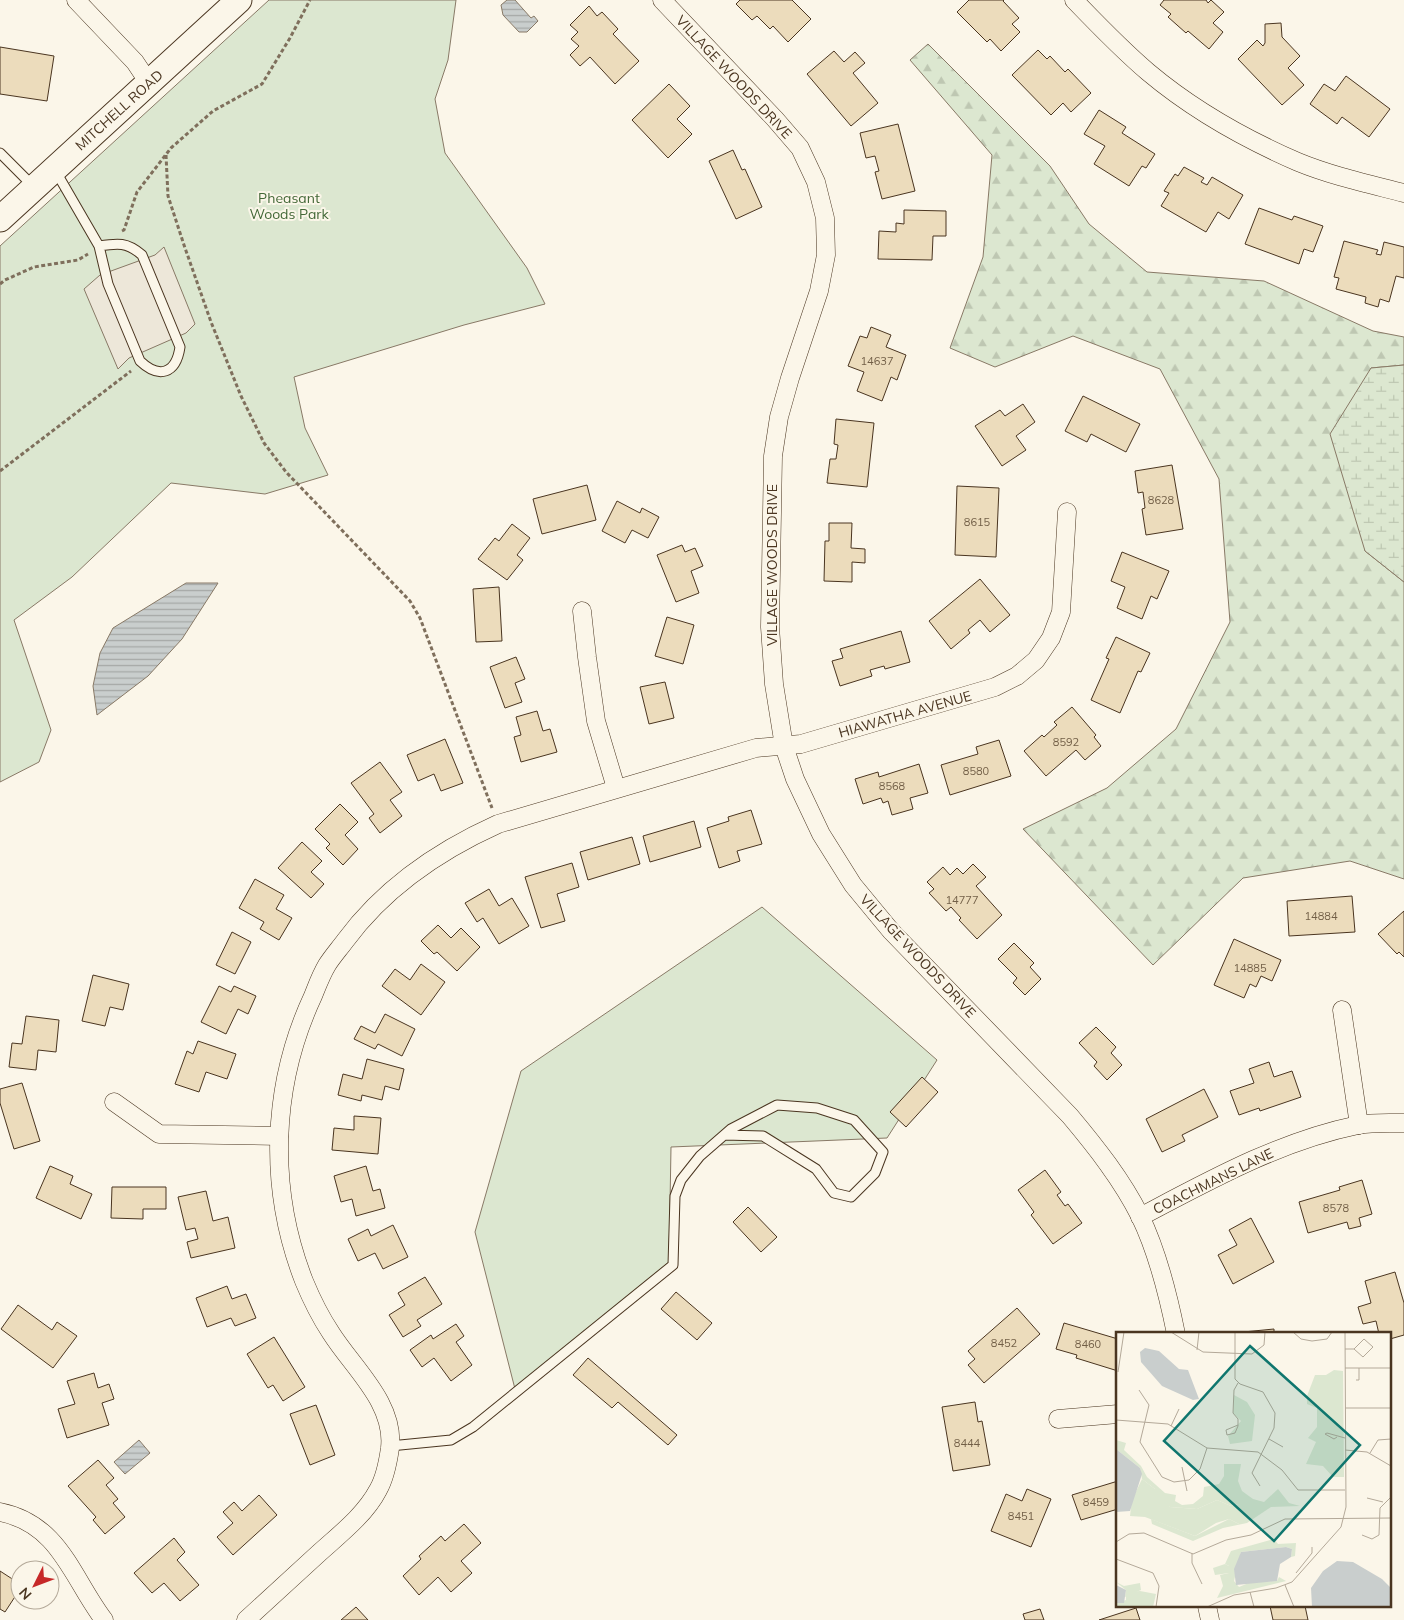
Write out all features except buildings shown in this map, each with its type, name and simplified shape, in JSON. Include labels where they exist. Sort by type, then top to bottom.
[{"type":"main road","name":"MITCHELL ROAD","points":[[0,219],[239,0]]},
{"type":"street","points":[[76,0],[135,62],[149,83]]},
{"type":"street","name":"VILLAGE WOODS DRIVE","points":[[662,0],[800,148],[816,182],[825,218],[826,255],[819,291],[779,417],[773,456],[770,627],[774,684],[784,746],[795,779],[821,834],[853,885],[891,931],[1070,1116],[1097,1148],[1124,1188],[1140,1217],[1154,1251],[1176,1332]]},
{"type":"street","points":[[1074,0],[1148,72],[1196,108],[1246,137],[1299,162],[1357,181],[1404,193]]},
{"type":"street","name":"HIAWATHA AVENUE","points":[[246,1620],[363,1511],[378,1490],[386,1468],[390,1446],[388,1421],[379,1400],[330,1332],[304,1282],[288,1231],[279,1176],[279,1122],[287,1067],[304,1015],[327,965],[359,921],[392,889],[428,861],[468,837],[498,824],[756,748],[801,744],[995,687],[1018,676],[1036,660],[1051,638],[1061,612],[1067,512]]},
{"type":"street","points":[[582,611],[596,721],[616,788]]},
{"type":"street","points":[[1342,1010],[1360,1124]]},
{"type":"street","points":[[114,1102],[159,1134],[279,1136]]},
{"type":"street","name":"COACHMANS LANE","points":[[1140,1217],[1230,1169],[1269,1152],[1360,1124],[1404,1123]]},
{"type":"street","points":[[1058,1419],[1116,1414]]},
{"type":"street","points":[[0,1512],[33,1524],[55,1543],[104,1620]]},
{"type":"lane","points":[[0,153],[34,187]]},
{"type":"lane","points":[[54,169],[99,246],[108,284],[140,361],[148,369],[157,372],[165,371],[172,367],[178,358],[180,347],[142,255],[133,247],[115,244],[99,246]]},
{"type":"lane","points":[[390,1446],[451,1440],[473,1427],[673,1265],[675,1196],[682,1180],[700,1156],[724,1135],[731,1129],[777,1105],[817,1108],[854,1120],[883,1152],[875,1173],[851,1197],[834,1193],[816,1169],[764,1136],[724,1135]]},
{"type":"path","points":[[0,284],[34,267],[78,260],[124,230],[137,192],[171,148],[213,111],[262,84],[310,0]]},
{"type":"path","points":[[166,155],[168,196],[184,245],[211,322],[241,396],[264,443],[286,472],[410,601],[420,618],[498,824]]},
{"type":"path","points":[[0,471],[127,376],[140,361]]},
{"type":"green space","name":"Pheasant Woods Park","points":[[269,0],[456,0],[448,60],[435,99],[445,153],[527,268],[545,304],[464,325],[294,377],[305,428],[328,475],[265,494],[171,483],[72,577],[14,620],[51,730],[39,762],[0,782],[0,246]]},
{"type":"green space","points":[[928,44],[1050,166],[1089,224],[1147,272],[1264,281],[1373,331],[1404,337],[1404,365],[1371,368],[1365,551],[1404,582],[1404,879],[1350,861],[1243,878],[1153,965],[1023,829],[1107,788],[1176,729],[1230,622],[1219,479],[1160,369],[1073,336],[995,367],[950,348],[983,257],[992,155],[910,60]]},
{"type":"green space","points":[[1404,365],[1404,582],[1365,551],[1330,434],[1371,368]]},
{"type":"green space","points":[[762,907],[937,1060],[887,1138],[671,1147],[669,1262],[515,1389],[475,1232],[521,1071]]},
{"type":"shaded area","points":[[507,0],[515,0],[531,18],[534,16],[538,21],[527,32],[519,32],[503,15],[501,5]]},
{"type":"shaded area","points":[[164,247],[195,324],[186,333],[129,358],[118,369],[84,289],[100,275],[155,255]]},
{"type":"shaded area","points":[[186,583],[218,583],[182,639],[148,676],[97,715],[93,686],[100,653],[113,628]]},
{"type":"shaded area","points":[[139,1440],[150,1453],[125,1474],[114,1462]]}]
